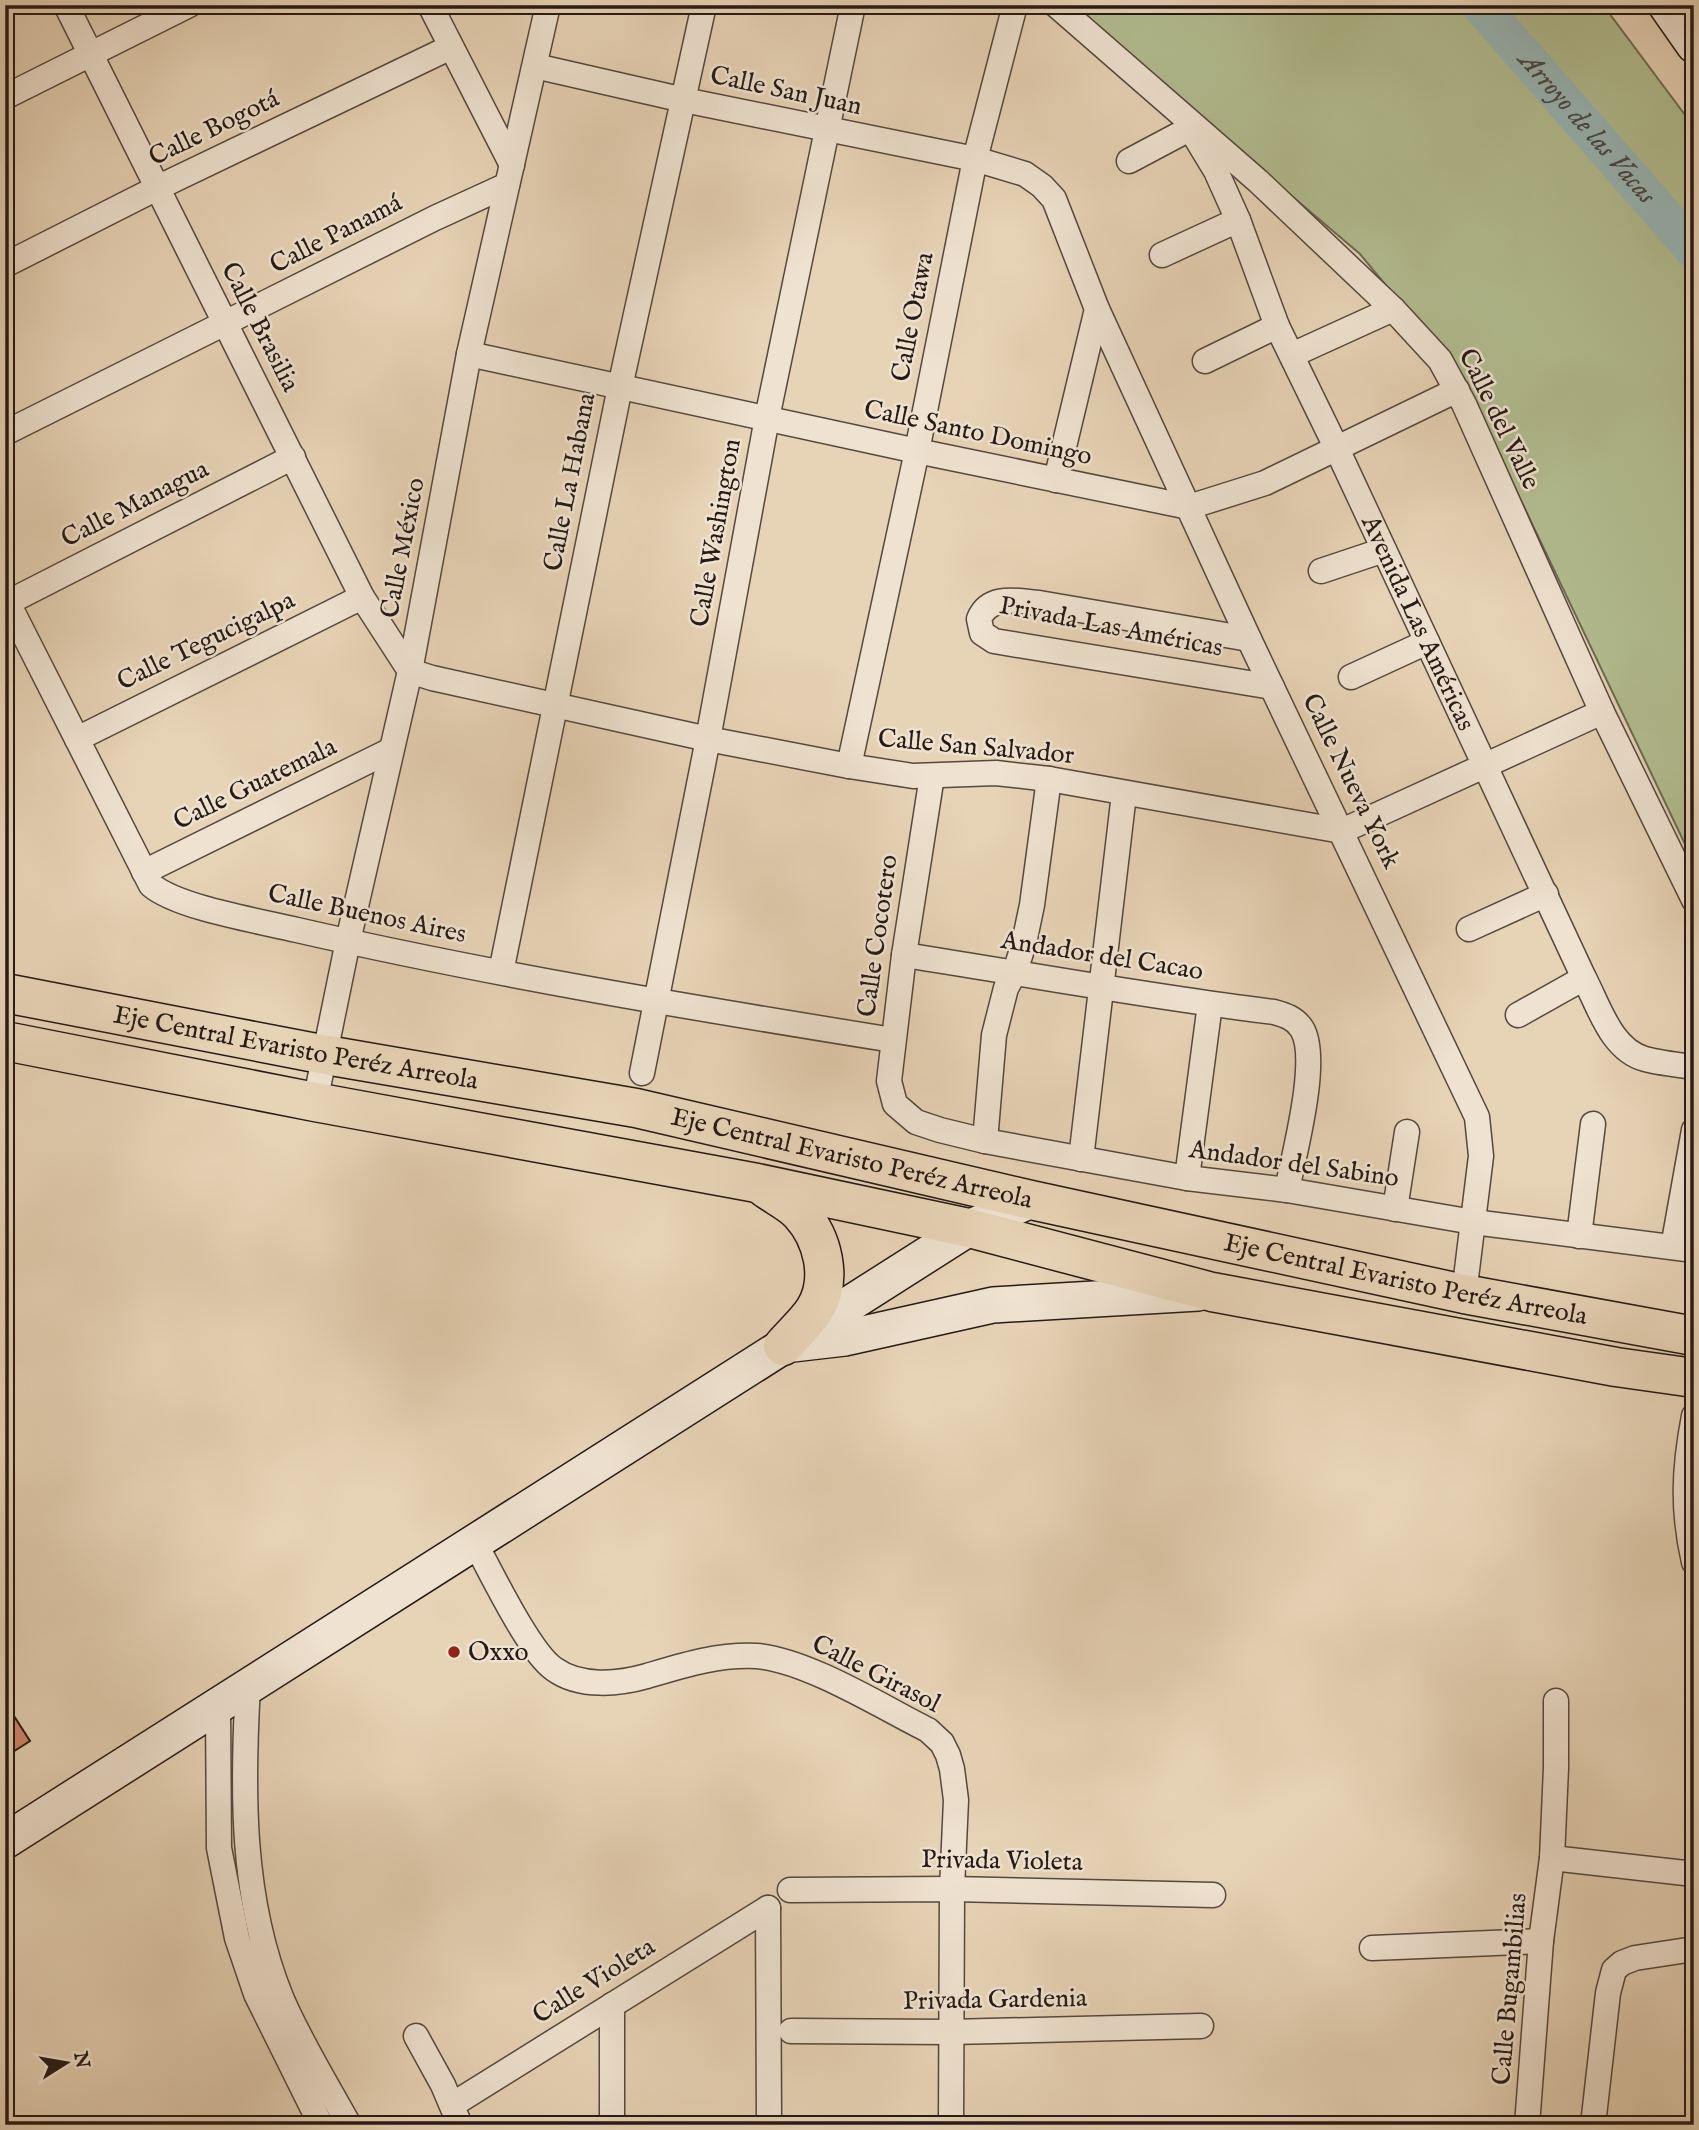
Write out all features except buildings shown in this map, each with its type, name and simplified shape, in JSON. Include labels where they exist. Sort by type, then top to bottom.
[{"type":"main road","points":[[1666,5],[1694,45]]},
{"type":"main road","name":"Eje Central Evaristo Peréz Arreola","points":[[5,993],[326,1055],[636,1108],[1031,1200],[1464,1294],[1694,1336]]},
{"type":"main road","name":"Eje Central Evaristo Peréz Arreola","points":[[5,1041],[314,1102],[757,1182],[969,1228],[1212,1292],[1616,1367],[1694,1378]]},
{"type":"main road","points":[[757,1182],[799,1212],[820,1245],[824,1268],[824,1287],[815,1309],[783,1346]]},
{"type":"main road","points":[[5,1841],[969,1228],[1031,1200]]},
{"type":"main road","points":[[783,1346],[845,1338],[993,1305],[1212,1292]]},
{"type":"street","name":"Calle Brasilia","points":[[66,5],[362,597],[410,671]]},
{"type":"street","points":[[5,97],[189,5]]},
{"type":"street","points":[[430,5],[510,175]]},
{"type":"street","name":"Calle México","points":[[314,1102],[410,671],[469,354],[548,5]]},
{"type":"street","name":"Calle La Habana","points":[[501,972],[620,387],[704,5]]},
{"type":"street","name":"Calle Washington","points":[[642,1073],[708,739],[767,418],[853,5]]},
{"type":"street","name":"Calle Otawa","points":[[849,765],[917,451],[975,159],[1015,5]]},
{"type":"street","name":"Calle del Valle","points":[[1056,5],[1191,128],[1258,181],[1393,309],[1440,360],[1457,390],[1602,712],[1694,900]]},
{"type":"street","name":"Calle Bogotá","points":[[5,265],[157,188],[451,47]]},
{"type":"street","name":"Calle San Juan","points":[[535,66],[684,100],[975,159],[1025,174]]},
{"type":"street","points":[[1129,161],[1191,128]]},
{"type":"street","name":"Avenida Las Américas","points":[[1191,128],[1216,171],[1238,219],[1277,326],[1584,978],[1614,1036],[1622,1047],[1644,1059],[1694,1067]]},
{"type":"street","name":"Calle Nueva York","points":[[1025,174],[1054,199],[1097,309],[1249,639],[1477,1117],[1482,1156],[1464,1294]]},
{"type":"street","name":"Calle Panamá","points":[[5,433],[435,218],[510,175]]},
{"type":"street","points":[[1162,255],[1238,219]]},
{"type":"street","points":[[1056,480],[1097,309]]},
{"type":"street","points":[[1292,355],[1393,309]]},
{"type":"street","points":[[1205,361],[1277,326]]},
{"type":"street","name":"Calle Santo Domingo","points":[[469,354],[1189,507],[1265,483],[1457,390]]},
{"type":"street","name":"Calle Managua","points":[[6,601],[293,457]]},
{"type":"street","points":[[1321,571],[1384,550]]},
{"type":"street","name":"Calle Tegucigalpa","points":[[77,738],[362,597]]},
{"type":"street","name":"Privada Las Américas","points":[[1249,639],[1011,600],[997,601],[987,607],[979,619],[982,633],[994,641],[1272,687]]},
{"type":"street","name":"Calle Buenos Aires","points":[[6,601],[144,872],[151,885],[160,892],[178,900],[348,941],[501,972],[656,1002],[893,1040]]},
{"type":"street","points":[[1351,677],[1427,642]]},
{"type":"street","name":"Calle San Salvador","points":[[410,671],[708,739],[849,765],[913,775],[996,773],[1049,779],[1342,831]]},
{"type":"street","points":[[1342,831],[1602,712]]},
{"type":"street","name":"Calle Guatemala","points":[[144,872],[391,750]]},
{"type":"street","name":"Calle Cocotero","points":[[895,1104],[889,1081],[893,1040],[932,776]]},
{"type":"street","points":[[985,1141],[994,1035],[1006,988],[1015,972],[1024,943],[1032,905],[1049,779]]},
{"type":"street","points":[[1081,1159],[1124,794]]},
{"type":"street","points":[[1469,929],[1546,894]]},
{"type":"street","name":"Andador del Cacao","points":[[904,955],[1100,988],[1275,1012],[1290,1017],[1301,1029],[1309,1052],[1307,1079],[1287,1190]]},
{"type":"street","points":[[1518,1016],[1584,978]]},
{"type":"street","points":[[1187,1178],[1210,1004]]},
{"type":"street","name":"Andador del Sabino","points":[[895,1104],[916,1122],[940,1130],[1081,1159],[1473,1222],[1683,1249]]},
{"type":"street","points":[[1579,1236],[1592,1124]]},
{"type":"street","points":[[1395,1209],[1407,1132]]},
{"type":"street","points":[[1683,1249],[1691,1141]]},
{"type":"street","points":[[1694,1416],[1686,1457],[1685,1496],[1694,1562]]},
{"type":"street","name":"Calle Girasol","points":[[475,1543],[529,1639],[554,1669],[570,1677],[611,1683],[710,1658],[759,1656],[808,1669],[928,1730],[942,1742],[952,1769],[956,1800],[952,1889],[951,2125]]},
{"type":"street","points":[[248,1686],[246,1847],[261,1934],[291,2019],[349,2125]]},
{"type":"street","name":"Calle Bugambilias","points":[[1528,2125],[1541,1941],[1552,1858],[1556,1701]]},
{"type":"street","points":[[218,1706],[219,1848],[237,1938],[256,1994],[321,2125]]},
{"type":"street","points":[[1552,1858],[1694,1874]]},
{"type":"street","name":"Privada Violeta","points":[[790,1890],[952,1889],[1213,1895]]},
{"type":"street","name":"Calle Violeta","points":[[456,2115],[612,2005],[768,1908],[769,2125]]},
{"type":"street","points":[[1372,1948],[1541,1941]]},
{"type":"street","points":[[1593,2125],[1608,1993],[1614,1970],[1635,1958],[1694,1950]]},
{"type":"street","points":[[612,2005],[612,2125]]},
{"type":"street","name":"Privada Gardenia","points":[[791,2031],[950,2032],[1201,2026]]},
{"type":"street","points":[[416,2036],[456,2115]]},
{"type":"green space","points":[[1071,5],[1603,5],[1694,127],[1694,863],[1462,377],[1360,254]]},
{"type":"waterway","name":"Arroyo de las Vacas","points":[[1480,5],[1694,250]]},
{"type":"place","name":"Oxxo","points":[[454,1652]]}]
